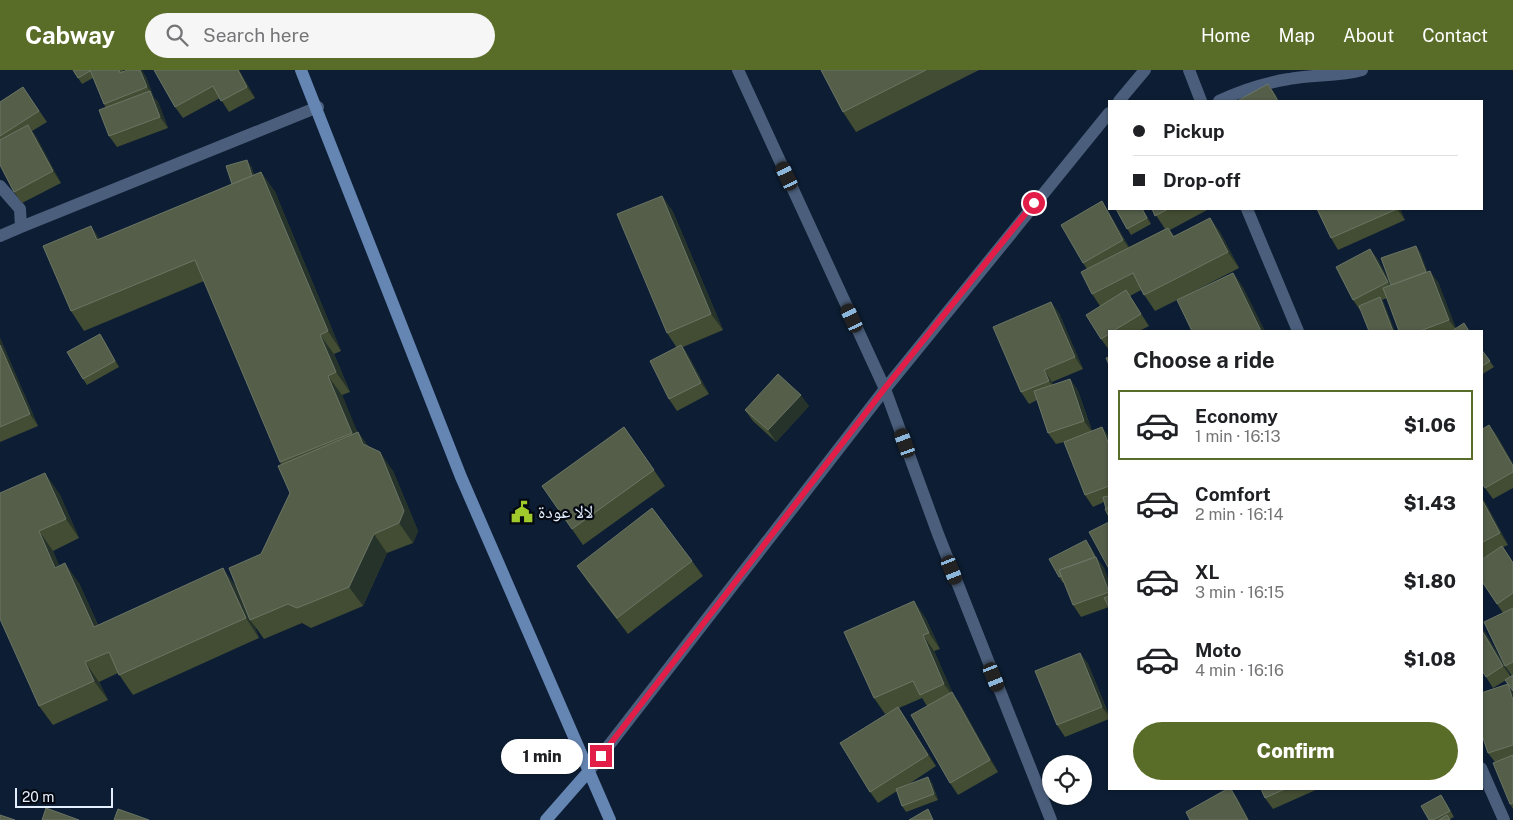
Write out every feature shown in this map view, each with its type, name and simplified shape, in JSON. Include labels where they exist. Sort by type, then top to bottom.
[{"type":"main road","points":[[302,70],[461,477],[610,820]]},
{"type":"main road","points":[[546,820],[589,771]]},
{"type":"street","points":[[738,70],[885,388],[938,534],[1051,820]]},
{"type":"street","points":[[1120,100],[1145,70]]},
{"type":"street","points":[[1189,70],[1201,100]]},
{"type":"street","points":[[1221,100],[1243,90],[1290,78],[1347,75],[1362,70]]},
{"type":"street","points":[[0,236],[318,107]]},
{"type":"street","points":[[589,771],[885,388],[1108,114]]},
{"type":"street","points":[[0,186],[20,209],[21,227]]},
{"type":"street","points":[[1247,210],[1298,330]]},
{"type":"street","points":[[1483,773],[1504,820]]},
{"type":"building","points":[[73,70],[90,70],[90,71],[78,78]]},
{"type":"building","points":[[90,70],[119,70],[120,73],[127,70],[140,70],[147,87],[104,104]]},
{"type":"building","points":[[154,70],[238,70],[247,87],[221,101],[213,86],[175,107]]},
{"type":"building","points":[[821,70],[926,70],[843,112]]},
{"type":"building","points":[[1268,84],[1277,100],[1239,100]]},
{"type":"building","points":[[23,87],[39,111],[0,136],[0,102]]},
{"type":"building","points":[[150,91],[160,117],[109,136],[99,110]]},
{"type":"building","points":[[28,125],[53,171],[14,192],[0,165],[0,140]]},
{"type":"building","points":[[247,160],[252,176],[232,184],[226,166]]},
{"type":"building","points":[[261,172],[328,331],[320,335],[336,372],[328,376],[352,433],[280,462],[195,260],[71,311],[43,246],[91,226],[97,240]]},
{"type":"building","points":[[662,196],[711,314],[667,333],[617,214]]},
{"type":"building","points":[[1102,201],[1123,240],[1083,263],[1061,225]]},
{"type":"building","points":[[1117,210],[1143,210],[1147,218],[1127,229]]},
{"type":"building","points":[[1152,210],[1166,210],[1155,216]]},
{"type":"building","points":[[1317,210],[1395,210],[1331,238]]},
{"type":"building","points":[[1210,218],[1228,252],[1144,295],[1133,273],[1092,294],[1081,272],[1168,228],[1173,237]]},
{"type":"building","points":[[1416,246],[1426,272],[1391,285],[1381,258]]},
{"type":"building","points":[[1370,249],[1388,282],[1353,300],[1336,267]]},
{"type":"building","points":[[1430,271],[1449,320],[1423,330],[1399,330],[1383,288]]},
{"type":"building","points":[[1233,273],[1261,330],[1192,330],[1177,300]]},
{"type":"building","points":[[1126,290],[1141,314],[1115,330],[1108,330],[1108,335],[1101,339],[1086,315]]},
{"type":"building","points":[[1380,297],[1393,330],[1369,330],[1359,306]]},
{"type":"building","points":[[1051,302],[1075,357],[1044,370],[1049,381],[1021,392],[993,327]]},
{"type":"building","points":[[1464,323],[1468,330],[1454,330]]},
{"type":"building","points":[[100,334],[115,361],[83,379],[67,352]]},
{"type":"building","points":[[0,345],[30,414],[0,427]]},
{"type":"building","points":[[681,345],[701,383],[669,399],[650,361]]},
{"type":"building","points":[[1483,352],[1490,361],[1483,366]]},
{"type":"building","points":[[778,374],[801,395],[768,430],[745,410]]},
{"type":"building","points":[[1070,379],[1084,421],[1048,433],[1034,391]]},
{"type":"building","points":[[1489,425],[1513,466],[1513,472],[1485,488],[1483,484],[1483,429]]},
{"type":"building","points":[[624,427],[654,470],[572,529],[542,486]]},
{"type":"building","points":[[1102,427],[1108,442],[1108,486],[1085,495],[1064,442]]},
{"type":"building","points":[[358,432],[363,444],[380,452],[404,511],[399,523],[374,534],[349,587],[297,608],[288,604],[250,620],[229,568],[261,554],[290,493],[278,466]]},
{"type":"building","points":[[45,473],[66,519],[39,531],[55,568],[65,563],[94,627],[223,568],[246,618],[119,675],[109,652],[85,662],[94,681],[39,706],[0,619],[0,493]]},
{"type":"building","points":[[1108,496],[1108,508],[1106,509],[1103,497]]},
{"type":"building","points":[[1483,502],[1500,533],[1483,542]]},
{"type":"building","points":[[652,508],[692,561],[617,618],[577,566]]},
{"type":"building","points":[[1108,522],[1108,567],[1089,532]]},
{"type":"building","points":[[1086,540],[1095,557],[1059,570],[1061,576],[1059,577],[1049,559]]},
{"type":"building","points":[[1502,546],[1513,563],[1513,593],[1497,604],[1483,583],[1483,559]]},
{"type":"building","points":[[1096,557],[1108,592],[1073,605],[1059,570]]},
{"type":"building","points":[[1108,596],[1108,605],[1104,598]]},
{"type":"building","points":[[914,601],[929,633],[923,635],[944,684],[920,695],[913,681],[874,698],[844,632]]},
{"type":"building","points":[[1513,608],[1513,662],[1505,666],[1484,622]]},
{"type":"building","points":[[1483,632],[1503,666],[1486,677],[1483,672]]},
{"type":"building","points":[[1080,653],[1102,707],[1057,725],[1035,671]]},
{"type":"building","points":[[1513,675],[1513,691],[1505,680]]},
{"type":"building","points":[[1508,684],[1513,700],[1513,745],[1488,753],[1483,738],[1483,692]]},
{"type":"building","points":[[952,692],[990,760],[950,783],[911,715]]},
{"type":"building","points":[[898,707],[928,755],[870,792],[840,743]]},
{"type":"building","points":[[1513,755],[1513,803],[1510,804],[1493,763]]},
{"type":"building","points":[[928,777],[934,794],[902,806],[896,789]]},
{"type":"building","points":[[1225,790],[1232,790],[1248,820],[1190,820],[1186,812]]},
{"type":"building","points":[[1261,790],[1283,790],[1265,798]]},
{"type":"building","points":[[1441,795],[1450,811],[1433,820],[1429,820],[1421,806]]},
{"type":"building","points":[[46,808],[79,820],[42,820]]},
{"type":"building","points":[[118,809],[149,820],[114,820]]},
{"type":"building","points":[[928,809],[933,820],[909,820]]},
{"type":"building","points":[[0,815],[15,820],[0,820]]},
{"type":"building","points":[[1447,815],[1450,820],[1439,820]]},
{"type":"place","name":"لالا عودة","points":[[522,512]]},
{"type":"route","points":[[601,756],[885,388],[1034,203]]}]
